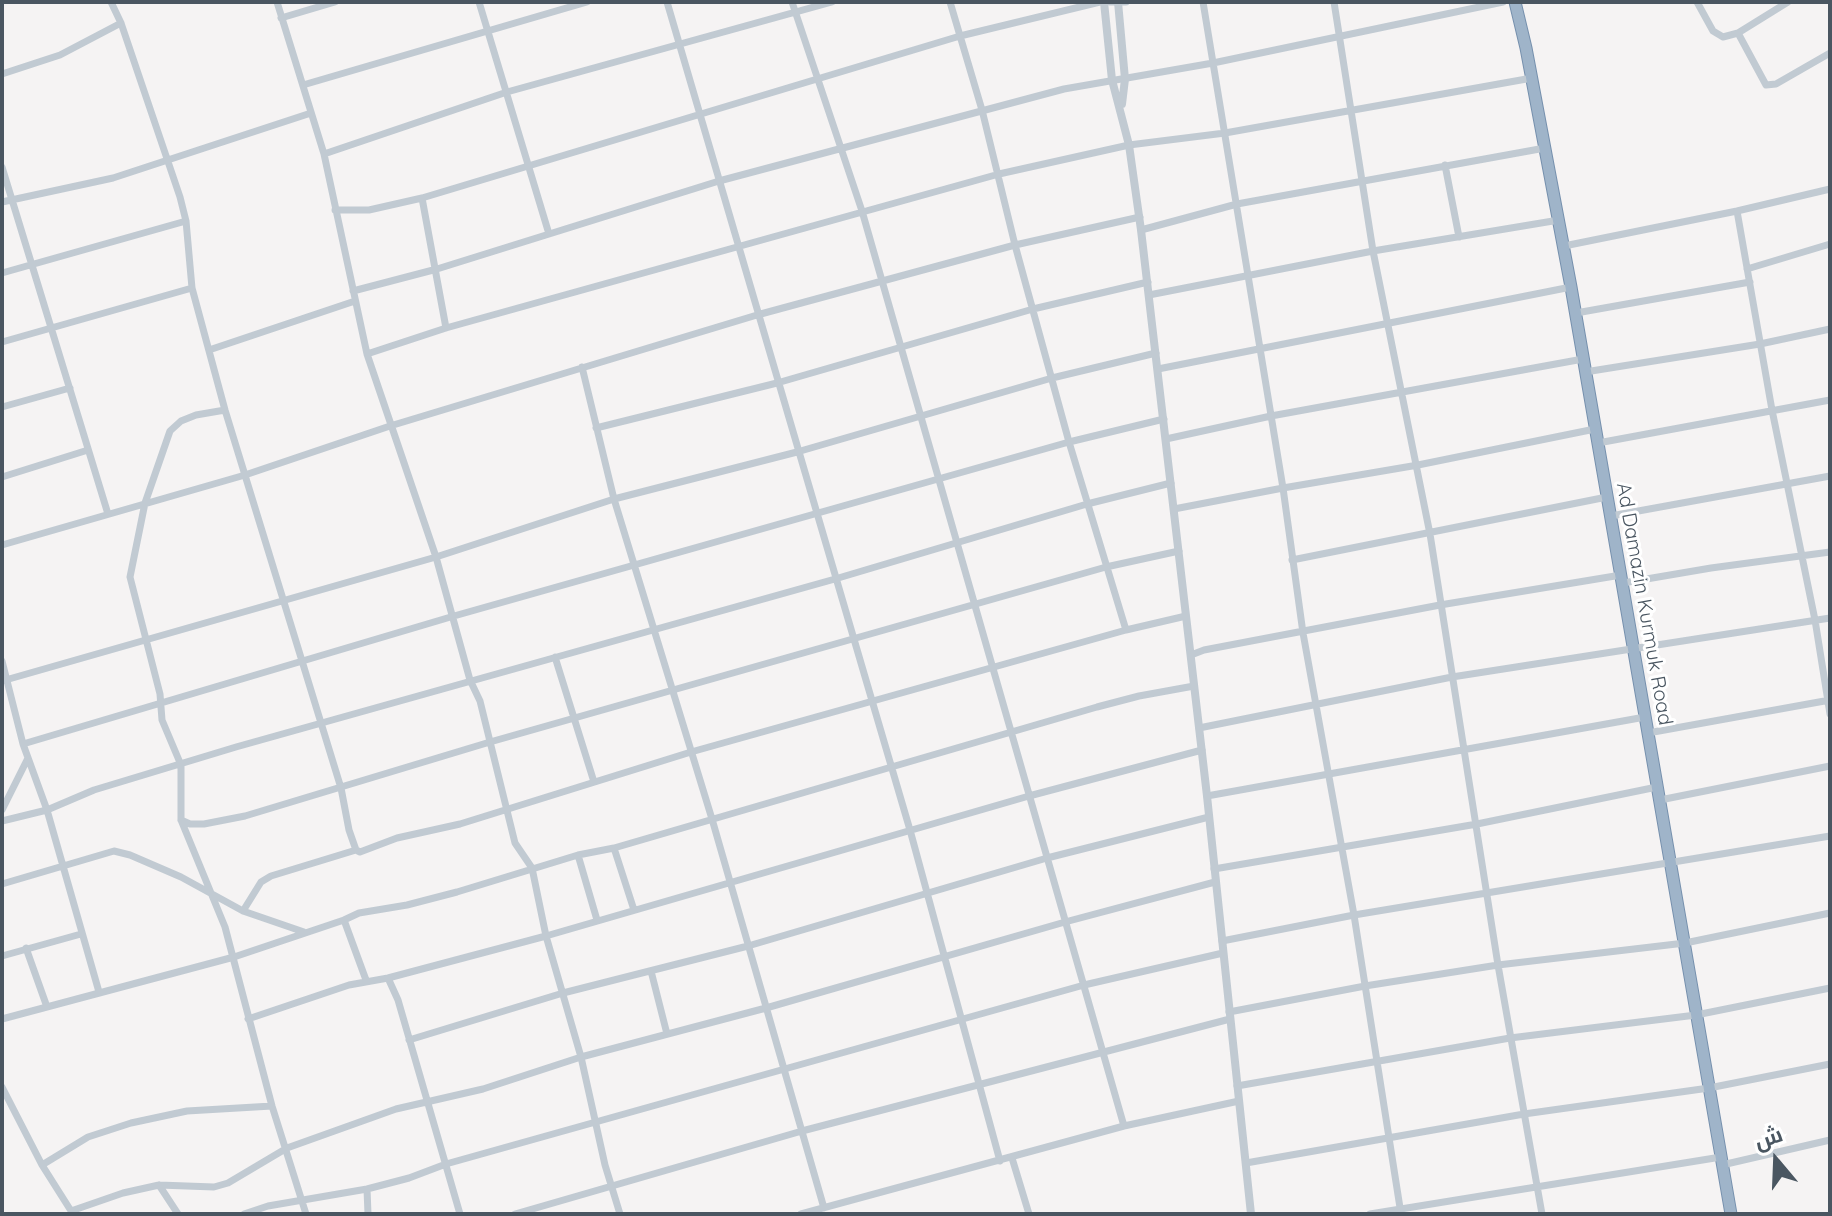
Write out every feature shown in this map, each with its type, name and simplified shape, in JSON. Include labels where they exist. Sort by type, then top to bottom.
[{"type":"highway","name":"Ad Damazin Kurmuk Road","points":[[1515,2],[1576,313],[1731,1214]]},
{"type":"street","points":[[111,2],[121,23],[186,221],[192,288],[225,410],[341,788],[356,850]]},
{"type":"street","points":[[277,2],[324,154],[367,354],[436,557],[470,680],[480,701],[515,843],[532,868],[546,936],[581,1057],[620,1214]]},
{"type":"street","points":[[281,18],[335,2]]},
{"type":"street","points":[[479,2],[549,234]]},
{"type":"street","points":[[303,85],[587,2]]},
{"type":"street","points":[[667,2],[910,830],[1000,1161]]},
{"type":"street","points":[[792,2],[862,211],[1124,1126]]},
{"type":"street","points":[[324,154],[507,92],[832,2]]},
{"type":"street","points":[[950,2],[982,110],[1069,442],[1126,630]]},
{"type":"street","points":[[335,210],[369,210],[422,198],[960,36],[1102,2],[1112,80],[1122,108],[1129,145],[1148,282],[1251,1214]]},
{"type":"street","points":[[1118,2],[1125,79],[1122,108]]},
{"type":"street","points":[[1203,2],[1283,488],[1303,633],[1354,915],[1401,1211]]},
{"type":"street","points":[[1334,2],[1373,251],[1430,534],[1510,1038],[1542,1214]]},
{"type":"street","points":[[353,291],[437,269],[719,181],[1075,86],[1213,63],[1503,2]]},
{"type":"street","points":[[1697,2],[1717,34],[1723,37],[1738,33],[1788,2]]},
{"type":"street","points":[[2,74],[60,55],[121,23]]},
{"type":"street","points":[[1738,33],[1766,85],[1776,84],[1830,53]]},
{"type":"street","points":[[367,354],[446,328],[999,174],[1129,145],[1225,133],[1532,78]]},
{"type":"street","points":[[2,202],[113,178],[311,113]]},
{"type":"street","points":[[1141,230],[1237,204],[1545,148]]},
{"type":"street","points":[[1445,165],[1459,237]]},
{"type":"street","points":[[2,167],[108,514]]},
{"type":"street","points":[[1564,246],[1830,189]]},
{"type":"street","points":[[422,198],[446,328]]},
{"type":"street","points":[[1737,211],[1830,714]]},
{"type":"street","points":[[2,545],[245,475],[390,426],[757,315],[1015,245],[1140,217]]},
{"type":"street","points":[[1149,295],[1248,273],[1559,220]]},
{"type":"street","points":[[2,273],[186,221]]},
{"type":"street","points":[[1747,269],[1830,244]]},
{"type":"street","points":[[596,428],[777,383],[1033,309],[1148,282]]},
{"type":"street","points":[[1576,313],[1750,282]]},
{"type":"street","points":[[1158,369],[1571,287]]},
{"type":"street","points":[[2,342],[192,288]]},
{"type":"street","points":[[209,350],[355,301]]},
{"type":"street","points":[[1585,372],[1760,344],[1830,329]]},
{"type":"street","points":[[5,680],[436,557],[614,499],[797,452],[919,414],[1052,378],[1156,353]]},
{"type":"street","points":[[1166,439],[1271,416],[1583,359]]},
{"type":"street","points":[[582,367],[614,499],[712,819],[824,1208]]},
{"type":"street","points":[[2,407],[70,388]]},
{"type":"street","points":[[1598,443],[1830,400]]},
{"type":"street","points":[[225,410],[196,415],[181,421],[170,431],[145,503],[130,577],[144,641],[154,669],[162,720],[181,765],[181,820],[214,897],[234,957],[272,1106],[306,1214]]},
{"type":"street","points":[[23,744],[454,616],[1069,442],[1164,419]]},
{"type":"street","points":[[1174,509],[1595,429]]},
{"type":"street","points":[[2,477],[88,450]]},
{"type":"street","points":[[1611,516],[1830,476]]},
{"type":"street","points":[[2,821],[47,810],[94,790],[236,747],[835,579],[1087,504],[1171,483]]},
{"type":"street","points":[[1292,560],[1607,497]]},
{"type":"street","points":[[181,820],[204,824],[245,816],[490,742],[1106,567],[1179,551]]},
{"type":"street","points":[[1191,655],[1440,605],[1830,552]]},
{"type":"street","points":[[243,911],[261,882],[271,876],[356,850],[360,852],[397,838],[460,824],[691,752],[1186,616]]},
{"type":"street","points":[[1199,728],[1452,677],[1830,618]]},
{"type":"street","points":[[555,657],[594,782]]},
{"type":"street","points":[[2,661],[23,744],[47,810],[99,992]]},
{"type":"street","points":[[2,1019],[234,957],[359,913],[432,899],[1139,696],[1194,686]]},
{"type":"street","points":[[1648,733],[1829,700]]},
{"type":"street","points":[[1207,796],[1645,717]]},
{"type":"street","points":[[248,1019],[366,980],[388,978],[546,936],[1029,796],[1202,750]]},
{"type":"street","points":[[2,810],[28,758]]},
{"type":"street","points":[[1214,869],[1830,766]]},
{"type":"street","points":[[409,1040],[563,993],[748,946],[1047,858],[1209,817]]},
{"type":"street","points":[[1222,941],[1354,915],[1830,836]]},
{"type":"street","points":[[614,848],[634,910]]},
{"type":"street","points":[[2,884],[114,851],[181,877],[243,911],[306,932]]},
{"type":"street","points":[[578,855],[597,920]]},
{"type":"street","points":[[2,1087],[42,1165],[72,1212],[123,1193],[159,1185],[214,1187],[228,1183],[287,1148],[369,1118],[483,1089],[581,1057],[1215,882]]},
{"type":"street","points":[[515,1214],[802,1131],[1230,1015],[1365,986],[1498,965],[1685,943],[1830,913]]},
{"type":"street","points":[[344,920],[366,980]]},
{"type":"street","points":[[2,956],[81,934]]},
{"type":"street","points":[[26,948],[47,1007]]},
{"type":"street","points":[[244,1214],[268,1206],[367,1189],[409,1178],[446,1164],[1084,985],[1223,953]]},
{"type":"street","points":[[651,971],[667,1034]]},
{"type":"street","points":[[388,978],[398,1000],[460,1214]]},
{"type":"street","points":[[1237,1086],[1510,1038],[1696,1015],[1830,988]]},
{"type":"street","points":[[1246,1163],[1524,1114],[1709,1088],[1830,1064]]},
{"type":"street","points":[[801,1214],[1124,1126],[1239,1101]]},
{"type":"street","points":[[42,1165],[88,1137],[131,1123],[187,1111],[272,1106]]},
{"type":"street","points":[[1370,1214],[1722,1161],[1830,1140]]},
{"type":"street","points":[[1012,1158],[1029,1214]]},
{"type":"street","points":[[159,1185],[178,1214]]},
{"type":"street","points":[[367,1189],[368,1214]]}]
